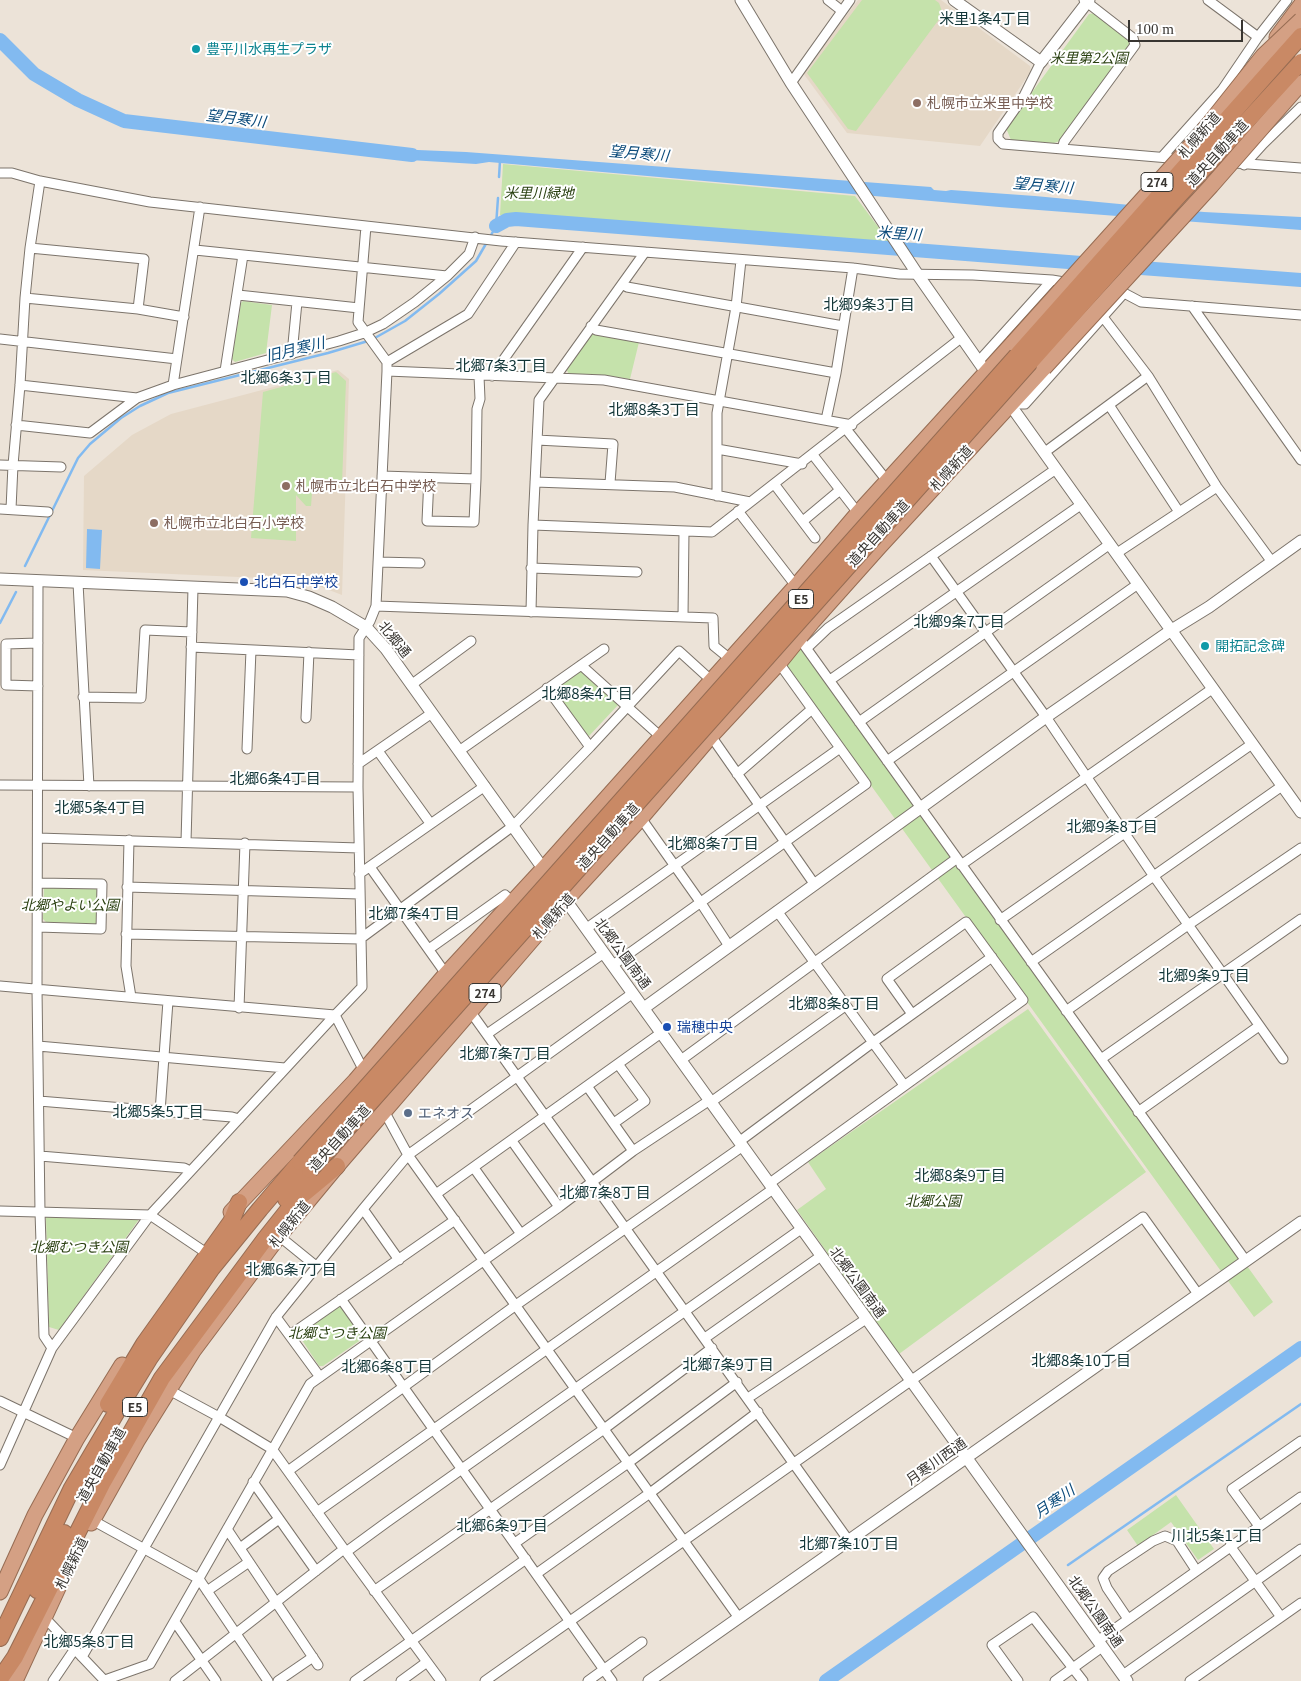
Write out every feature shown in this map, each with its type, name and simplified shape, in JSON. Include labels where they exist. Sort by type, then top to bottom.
[{"type":"highway","points":[[1263,56],[1301,5]]},
{"type":"highway","name":"札幌新道","points":[[0,1592],[35,1515],[77,1438],[140,1336],[239,1202],[363,1070],[446,974],[513,903],[660,736],[796,586],[858,513],[888,482],[982,367],[1013,343],[1197,139],[1263,56],[1301,20]]},
{"type":"highway","name":"道央自動車道","points":[[0,1638],[72,1488],[118,1408],[149,1359],[212,1268],[254,1216],[366,1087],[1301,36]]},
{"type":"highway","name":"道央自動車道","points":[[0,1670],[47,1566],[104,1459],[158,1368],[224,1276],[269,1218],[1165,210],[1301,62]]},
{"type":"highway","name":"札幌新道","points":[[15,1681],[92,1520],[137,1441],[193,1351],[279,1236],[384,1110],[711,736],[779,663],[803,643],[879,547],[1212,186],[1301,83]]},
{"type":"highway","points":[[0,1679],[15,1657],[103,1482],[162,1378],[259,1246],[296,1200],[337,1166]]},
{"type":"highway","points":[[0,1616],[15,1579],[56,1497],[106,1408],[144,1344],[232,1222],[239,1202]]},
{"type":"street","points":[[741,0],[791,83],[961,338],[1045,452],[1170,631],[1301,812]]},
{"type":"street","points":[[828,0],[842,11]]},
{"type":"street","points":[[791,83],[850,0]]},
{"type":"street","points":[[954,0],[1041,62]]},
{"type":"street","points":[[1208,0],[1258,37]]},
{"type":"street","points":[[1162,157],[1222,90],[1258,37],[1287,0]]},
{"type":"street","points":[[1062,149],[1064,142],[1135,45],[1133,38],[1087,1],[1041,62],[1024,96],[998,133],[998,139],[1003,144],[1244,165],[1301,168]]},
{"type":"street","points":[[1244,165],[1301,107]]},
{"type":"street","points":[[0,172],[150,202],[501,241],[853,268],[915,270],[1052,280],[1124,293],[1141,302],[1301,315]]},
{"type":"street","points":[[11,510],[25,298],[40,181]]},
{"type":"street","points":[[173,384],[200,207]]},
{"type":"street","points":[[0,1465],[52,1348],[150,1215],[362,987],[358,787],[359,638],[370,621],[376,606],[387,367],[358,322],[366,226]]},
{"type":"street","points":[[16,425],[90,433],[137,398],[173,384],[366,335],[415,302],[447,276],[469,254],[477,237]]},
{"type":"street","points":[[387,367],[468,314],[516,242]]},
{"type":"street","points":[[492,376],[583,247]]},
{"type":"street","points":[[30,248],[144,259],[138,309]]},
{"type":"street","points":[[194,250],[447,276]]},
{"type":"street","points":[[531,612],[531,568],[539,400],[645,252]]},
{"type":"street","points":[[225,371],[243,256]]},
{"type":"street","points":[[718,496],[717,413],[736,307],[742,260]]},
{"type":"street","points":[[826,420],[836,373],[853,268]]},
{"type":"street","points":[[982,367],[1052,280]]},
{"type":"street","points":[[622,284],[627,287],[843,326]]},
{"type":"street","points":[[1010,404],[1025,404],[1124,293]]},
{"type":"street","points":[[238,296],[359,308]]},
{"type":"street","points":[[25,298],[138,309],[184,317]]},
{"type":"street","points":[[292,354],[297,302]]},
{"type":"street","points":[[1192,306],[1298,448],[1301,460]]},
{"type":"street","points":[[1104,317],[1148,376],[1217,487],[1272,562]]},
{"type":"street","points":[[591,326],[596,330],[836,373]]},
{"type":"street","points":[[533,525],[712,532],[802,464],[961,338]]},
{"type":"street","points":[[0,339],[177,359]]},
{"type":"street","points":[[387,367],[479,376],[604,380],[826,420],[849,427],[888,482]]},
{"type":"street","points":[[430,478],[427,521],[474,522],[477,410],[480,399],[479,376]]},
{"type":"street","points":[[1045,452],[1148,376]]},
{"type":"street","points":[[20,385],[137,398]]},
{"type":"street","points":[[1109,405],[1179,512]]},
{"type":"street","points":[[537,440],[613,444],[610,483]]},
{"type":"street","points":[[718,449],[802,464]]},
{"type":"street","points":[[813,454],[858,513]]},
{"type":"street","points":[[0,465],[60,467]]},
{"type":"street","points":[[1056,469],[828,628],[803,643],[1101,1059],[1243,1263]]},
{"type":"street","points":[[382,476],[476,479]]},
{"type":"street","points":[[535,482],[610,483],[675,487],[750,502]]},
{"type":"street","points":[[775,484],[815,538]]},
{"type":"street","points":[[859,722],[985,633],[1113,548],[1179,512],[1217,487]]},
{"type":"street","points":[[803,521],[840,490]]},
{"type":"street","points":[[830,680],[1082,504]]},
{"type":"street","points":[[0,509],[48,512]]},
{"type":"street","points":[[738,512],[796,586]]},
{"type":"street","points":[[683,617],[684,531]]},
{"type":"street","points":[[644,1008],[1046,717],[1170,631],[1209,607],[1301,541]]},
{"type":"street","points":[[931,556],[1046,717],[1153,875],[1283,1059]]},
{"type":"street","points":[[378,562],[420,563]]},
{"type":"street","points":[[531,568],[637,572]]},
{"type":"street","name":"北郷通","points":[[0,579],[286,592],[309,597],[332,607],[366,627],[386,649],[566,901]]},
{"type":"street","points":[[38,581],[40,1212],[44,1336],[52,1348]]},
{"type":"street","points":[[78,583],[89,786]]},
{"type":"street","points":[[887,761],[1138,584]]},
{"type":"street","points":[[186,842],[193,588]]},
{"type":"street","points":[[376,606],[713,618],[714,646],[730,659]]},
{"type":"street","points":[[83,697],[142,698],[145,630],[192,632]]},
{"type":"street","points":[[411,685],[472,641]]},
{"type":"street","points":[[38,643],[6,644],[6,686],[38,686]]},
{"type":"street","points":[[191,647],[359,655]]},
{"type":"street","points":[[459,751],[604,649]]},
{"type":"street","points":[[248,749],[251,650]]},
{"type":"street","points":[[126,934],[360,939],[513,826],[679,651],[712,680]]},
{"type":"street","points":[[306,718],[309,652]]},
{"type":"street","points":[[613,965],[866,784],[779,663]]},
{"type":"street","points":[[581,665],[660,736]]},
{"type":"street","points":[[547,688],[590,747]]},
{"type":"street","points":[[681,1060],[959,862],[1212,689]]},
{"type":"street","points":[[737,774],[812,709]]},
{"type":"street","points":[[358,764],[432,713]]},
{"type":"street","points":[[711,736],[815,885]]},
{"type":"street","points":[[1000,920],[1252,744]]},
{"type":"street","points":[[587,928],[840,748]]},
{"type":"street","points":[[378,751],[430,824]]},
{"type":"street","points":[[0,785],[358,787]]},
{"type":"street","points":[[359,874],[484,786]]},
{"type":"street","points":[[1031,962],[1282,786]]},
{"type":"street","points":[[641,818],[729,946]]},
{"type":"street","points":[[38,838],[359,848]]},
{"type":"street","points":[[129,840],[126,966],[131,997]]},
{"type":"street","points":[[239,1008],[245,843]]},
{"type":"street","points":[[1066,1011],[1188,924],[1301,848]]},
{"type":"street","points":[[370,867],[446,974]]},
{"type":"street","points":[[38,883],[102,884],[101,929],[38,927]]},
{"type":"street","points":[[127,887],[360,894]]},
{"type":"street","points":[[429,949],[504,895],[513,903]]},
{"type":"street","name":"北郷公園南通","points":[[566,901],[1125,1678]]},
{"type":"street","points":[[777,911],[904,1086]]},
{"type":"street","points":[[1101,1059],[1301,919]]},
{"type":"street","points":[[317,1512],[657,1271],[1022,1000],[966,922],[887,979],[912,1014]]},
{"type":"street","points":[[487,1034],[604,953]]},
{"type":"street","points":[[288,1471],[516,1305],[626,1228],[741,1144],[872,1043],[992,957]]},
{"type":"street","points":[[0,986],[335,1015]]},
{"type":"street","points":[[82,1657],[276,1316],[363,1209],[408,1155],[633,993]]},
{"type":"street","points":[[160,1112],[168,1001]]},
{"type":"street","points":[[45,1618],[105,1681],[150,1664],[310,1384],[559,1208],[633,1150],[710,1101],[845,1006]]},
{"type":"street","points":[[470,1011],[849,1541]]},
{"type":"street","points":[[335,1015],[408,1155],[740,1618]]},
{"type":"street","points":[[1138,1112],[1259,1026]]},
{"type":"street","points":[[436,1194],[662,1033]]},
{"type":"street","points":[[38,1046],[285,1068]]},
{"type":"street","points":[[614,1123],[645,1101],[618,1064]]},
{"type":"street","points":[[587,1086],[633,1150]]},
{"type":"street","points":[[39,1101],[238,1119]]},
{"type":"street","points":[[512,1141],[559,1208]]},
{"type":"street","points":[[40,1156],[184,1168],[190,1171]]},
{"type":"street","points":[[474,1168],[521,1234]]},
{"type":"street","points":[[363,1209],[399,1260]]},
{"type":"street","points":[[0,1211],[150,1215],[202,1250]]},
{"type":"street","points":[[485,1681],[1143,1217],[1198,1294]]},
{"type":"street","points":[[290,1336],[454,1220]]},
{"type":"street","name":"月寒川西通","points":[[649,1681],[1301,1222]]},
{"type":"street","points":[[344,1549],[346,1552],[802,1228]]},
{"type":"street","points":[[279,1236],[316,1266]]},
{"type":"street","points":[[705,1338],[821,1256]]},
{"type":"street","points":[[342,1299],[612,1681]]},
{"type":"street","points":[[276,1316],[320,1377]]},
{"type":"street","points":[[748,1398],[866,1319]]},
{"type":"street","points":[[374,1591],[604,1429],[712,1348]]},
{"type":"street","points":[[515,1543],[628,1463],[737,1382]]},
{"type":"street","points":[[169,1390],[272,1449],[441,1681]]},
{"type":"street","points":[[0,1401],[77,1438]]},
{"type":"street","points":[[536,1574],[650,1493],[758,1412]]},
{"type":"street","points":[[1259,1526],[1232,1489],[1301,1441]]},
{"type":"street","points":[[253,1482],[316,1570]]},
{"type":"street","points":[[1055,1681],[1074,1668],[1128,1619],[1301,1496]]},
{"type":"street","points":[[240,1548],[279,1519]]},
{"type":"street","points":[[92,1520],[199,1579],[268,1681]]},
{"type":"street","points":[[227,1529],[316,1661],[278,1681]]},
{"type":"street","points":[[1128,1619],[1107,1588],[1103,1578],[1108,1571],[1165,1536],[1176,1541],[1196,1570]]},
{"type":"street","points":[[1230,1546],[1281,1617]]},
{"type":"street","points":[[176,1681],[344,1549]]},
{"type":"street","points":[[1125,1678],[1301,1549]]},
{"type":"street","points":[[355,1681],[526,1560]]},
{"type":"street","points":[[207,1591],[249,1562]]},
{"type":"street","points":[[1190,1681],[1301,1603]]},
{"type":"street","points":[[1018,1681],[992,1645],[1033,1617],[1083,1681]]},
{"type":"street","points":[[175,1622],[216,1681]]},
{"type":"street","points":[[588,1681],[642,1642]]},
{"type":"street","points":[[53,1681],[74,1650]]},
{"type":"street","points":[[401,1681],[427,1662]]},
{"type":"shaded area","name":"札幌市立米里中学校","points":[[858,0],[941,0],[1030,66],[1031,71],[980,146],[847,133],[803,73]]},
{"type":"shaded area","points":[[338,370],[349,379],[342,595],[316,585],[283,579],[83,570],[84,476],[132,435],[171,414]]},
{"type":"green space","points":[[862,0],[935,0],[939,3],[943,14],[856,131],[848,129],[807,73]]},
{"type":"green space","name":"米里第2公園","points":[[1095,13],[1130,40],[1130,45],[1060,141],[1054,143],[1011,140],[1006,128],[1089,14]]},
{"type":"green space","name":"米里川緑地","points":[[503,164],[855,196],[891,244],[500,215]]},
{"type":"green space","points":[[243,301],[272,305],[266,353],[235,362],[232,359],[241,303]]},
{"type":"green space","points":[[596,334],[639,342],[630,379],[604,375],[569,374],[566,369],[590,335]]},
{"type":"green space","points":[[336,372],[346,381],[342,483],[313,481],[311,506],[306,506],[296,495],[296,541],[251,538],[263,392]]},
{"type":"green space","points":[[800,645],[1273,1302],[1254,1317],[782,662]]},
{"type":"green space","points":[[581,668],[618,702],[618,705],[589,736],[584,734],[553,691],[555,686]]},
{"type":"green space","name":"北郷やよい公園","points":[[44,887],[96,888],[98,921],[95,924],[46,922],[43,919]]},
{"type":"green space","name":"北郷公園","points":[[1028,1009],[1146,1172],[899,1354],[797,1210],[826,1189],[808,1162]]},
{"type":"green space","name":"北郷むつき公園","points":[[49,1214],[140,1218],[59,1330],[49,1327],[46,1217]]},
{"type":"green space","name":"北郷さつき公園","points":[[339,1305],[343,1306],[365,1337],[323,1366],[319,1366],[302,1340],[302,1334]]},
{"type":"green space","points":[[1176,1495],[1214,1549],[1198,1560],[1171,1522],[1138,1546],[1127,1530]]},
{"type":"water","points":[[394,149],[466,152],[931,187],[934,190],[1035,196],[1204,212],[1301,217],[1301,230],[999,207],[489,162],[476,164],[393,159]]},
{"type":"water","points":[[87,529],[102,530],[100,569],[86,568]]},
{"type":"waterway","name":"望月寒川","points":[[0,40],[34,74],[78,100],[124,121],[412,155]]},
{"type":"waterway","name":"旧月寒川","points":[[499,177],[500,161]]},
{"type":"waterway","name":"旧月寒川","points":[[490,237],[496,226],[498,198]]},
{"type":"waterway","name":"米里川","points":[[496,226],[507,220],[516,219],[1094,264]]},
{"type":"waterway","name":"旧月寒川","points":[[373,339],[405,321],[439,294],[476,261],[487,242]]},
{"type":"waterway","name":"米里川","points":[[1128,267],[1301,280]]},
{"type":"waterway","name":"旧月寒川","points":[[25,566],[78,458],[90,444],[121,418],[140,406],[168,393],[328,353],[368,341]]},
{"type":"waterway","name":"旧月寒川","points":[[0,623],[16,592]]},
{"type":"waterway","name":"月寒川","points":[[826,1681],[1301,1348]]},
{"type":"waterway","points":[[1068,1565],[1301,1404]]},
{"type":"place","name":"豊平川水再生プラザ","points":[[196,49]]},
{"type":"place","name":"札幌市立米里中学校","points":[[917,103]]},
{"type":"place","name":"札幌市立北白石中学校","points":[[286,486]]},
{"type":"place","name":"札幌市立北白石小学校","points":[[154,523]]},
{"type":"place","name":"北白石中学校","points":[[244,582]]},
{"type":"place","name":"開拓記念碑","points":[[1205,646]]},
{"type":"place","name":"瑞穂中央","points":[[667,1027]]},
{"type":"place","name":"エネオス","points":[[408,1113]]},
{"type":"district","name":"米里1条4丁目","points":[[985,18]]},
{"type":"district","name":"北郷9条3丁目","points":[[869,304]]},
{"type":"district","name":"北郷7条3丁目","points":[[501,365]]},
{"type":"district","name":"北郷6条3丁目","points":[[286,377]]},
{"type":"district","name":"北郷8条3丁目","points":[[654,409]]},
{"type":"district","name":"北郷9条7丁目","points":[[959,621]]},
{"type":"district","name":"北郷8条4丁目","points":[[587,693]]},
{"type":"district","name":"北郷6条4丁目","points":[[275,778]]},
{"type":"district","name":"北郷5条4丁目","points":[[100,807]]},
{"type":"district","name":"北郷9条8丁目","points":[[1112,826]]},
{"type":"district","name":"北郷8条7丁目","points":[[713,843]]},
{"type":"district","name":"北郷7条4丁目","points":[[414,913]]},
{"type":"district","name":"北郷9条9丁目","points":[[1204,975]]},
{"type":"district","name":"北郷8条8丁目","points":[[834,1003]]},
{"type":"district","name":"北郷7条7丁目","points":[[505,1053]]},
{"type":"district","name":"北郷5条5丁目","points":[[158,1111]]},
{"type":"district","name":"北郷8条9丁目","points":[[960,1175]]},
{"type":"district","name":"北郷7条8丁目","points":[[605,1192]]},
{"type":"district","name":"北郷6条7丁目","points":[[291,1269]]},
{"type":"district","name":"北郷8条10丁目","points":[[1081,1360]]},
{"type":"district","name":"北郷7条9丁目","points":[[728,1364]]},
{"type":"district","name":"北郷6条8丁目","points":[[387,1366]]},
{"type":"district","name":"北郷6条9丁目","points":[[502,1525]]},
{"type":"district","name":"川北5条1丁目","points":[[1217,1535]]},
{"type":"district","name":"北郷7条10丁目","points":[[849,1543]]},
{"type":"district","name":"北郷5条8丁目","points":[[89,1641]]}]
